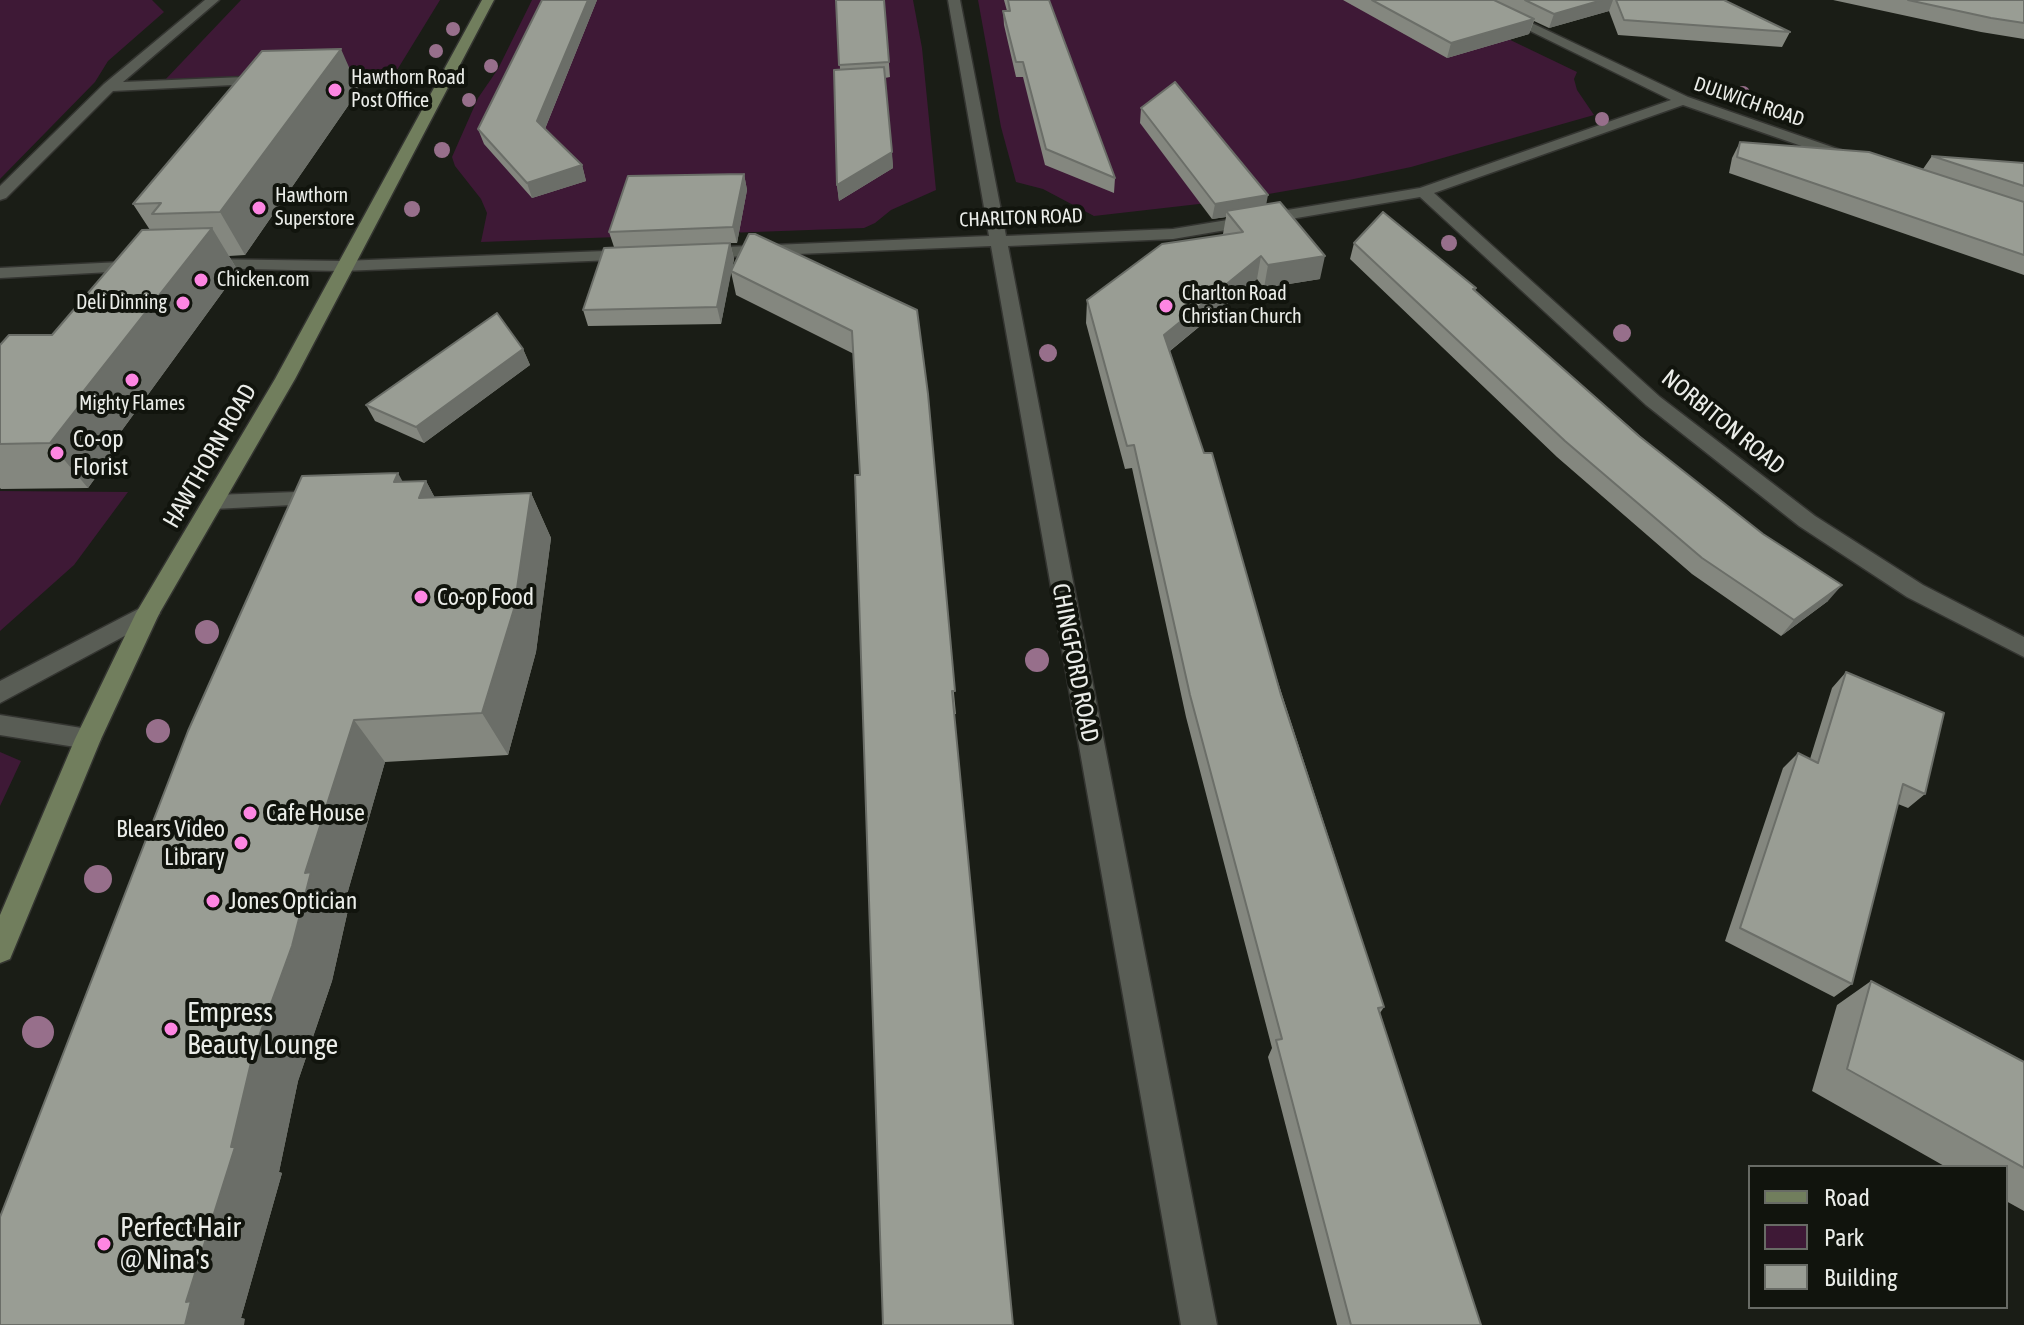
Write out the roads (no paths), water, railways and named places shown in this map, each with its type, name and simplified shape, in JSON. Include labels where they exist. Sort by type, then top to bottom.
[{"type":"street","points":[[0,195],[109,87],[213,0]]},
{"type":"street","name":"HAWTHORN ROAD","points":[[0,949],[88,739],[148,613],[285,379],[342,266],[488,0]]},
{"type":"street","name":"CHINGFORD ROAD","points":[[954,0],[996,242],[1199,1325]]},
{"type":"street","name":"DULWICH ROAD","points":[[1473,0],[1683,100],[1862,162]]},
{"type":"street","points":[[109,87],[447,75]]},
{"type":"street","name":"CHARLTON ROAD","points":[[677,254],[1173,234],[1423,192],[1683,100]]},
{"type":"street","name":"NORBITON ROAD","points":[[1423,192],[1653,401],[1807,521],[1915,591],[2024,648]]},
{"type":"street","points":[[0,273],[172,265],[249,263],[342,266],[645,255]]},
{"type":"street","points":[[214,502],[327,498]]},
{"type":"street","points":[[0,693],[148,613]]},
{"type":"street","points":[[0,725],[88,739]]},
{"type":"place","name":"Hawthorn Road Post Office","points":[[335,90]]},
{"type":"place","name":"Hawthorn Superstore","points":[[259,208]]},
{"type":"place","name":"Chicken.com","points":[[201,280]]},
{"type":"place","name":"Deli Dinning","points":[[183,303]]},
{"type":"place","name":"Charlton Road Christian Church","points":[[1166,306]]},
{"type":"place","name":"Mighty Flames","points":[[132,380]]},
{"type":"place","name":"Co-op Florist","points":[[57,453]]},
{"type":"place","name":"Co-op Food","points":[[421,597]]},
{"type":"place","name":"Cafe House","points":[[250,813]]},
{"type":"place","name":"Blears Video Library","points":[[241,843]]},
{"type":"place","name":"Jones Optician","points":[[213,901]]},
{"type":"place","name":"Empress Beauty Lounge","points":[[171,1029]]},
{"type":"place","name":"Perfect Hair @ Nina's","points":[[104,1244]]}]
